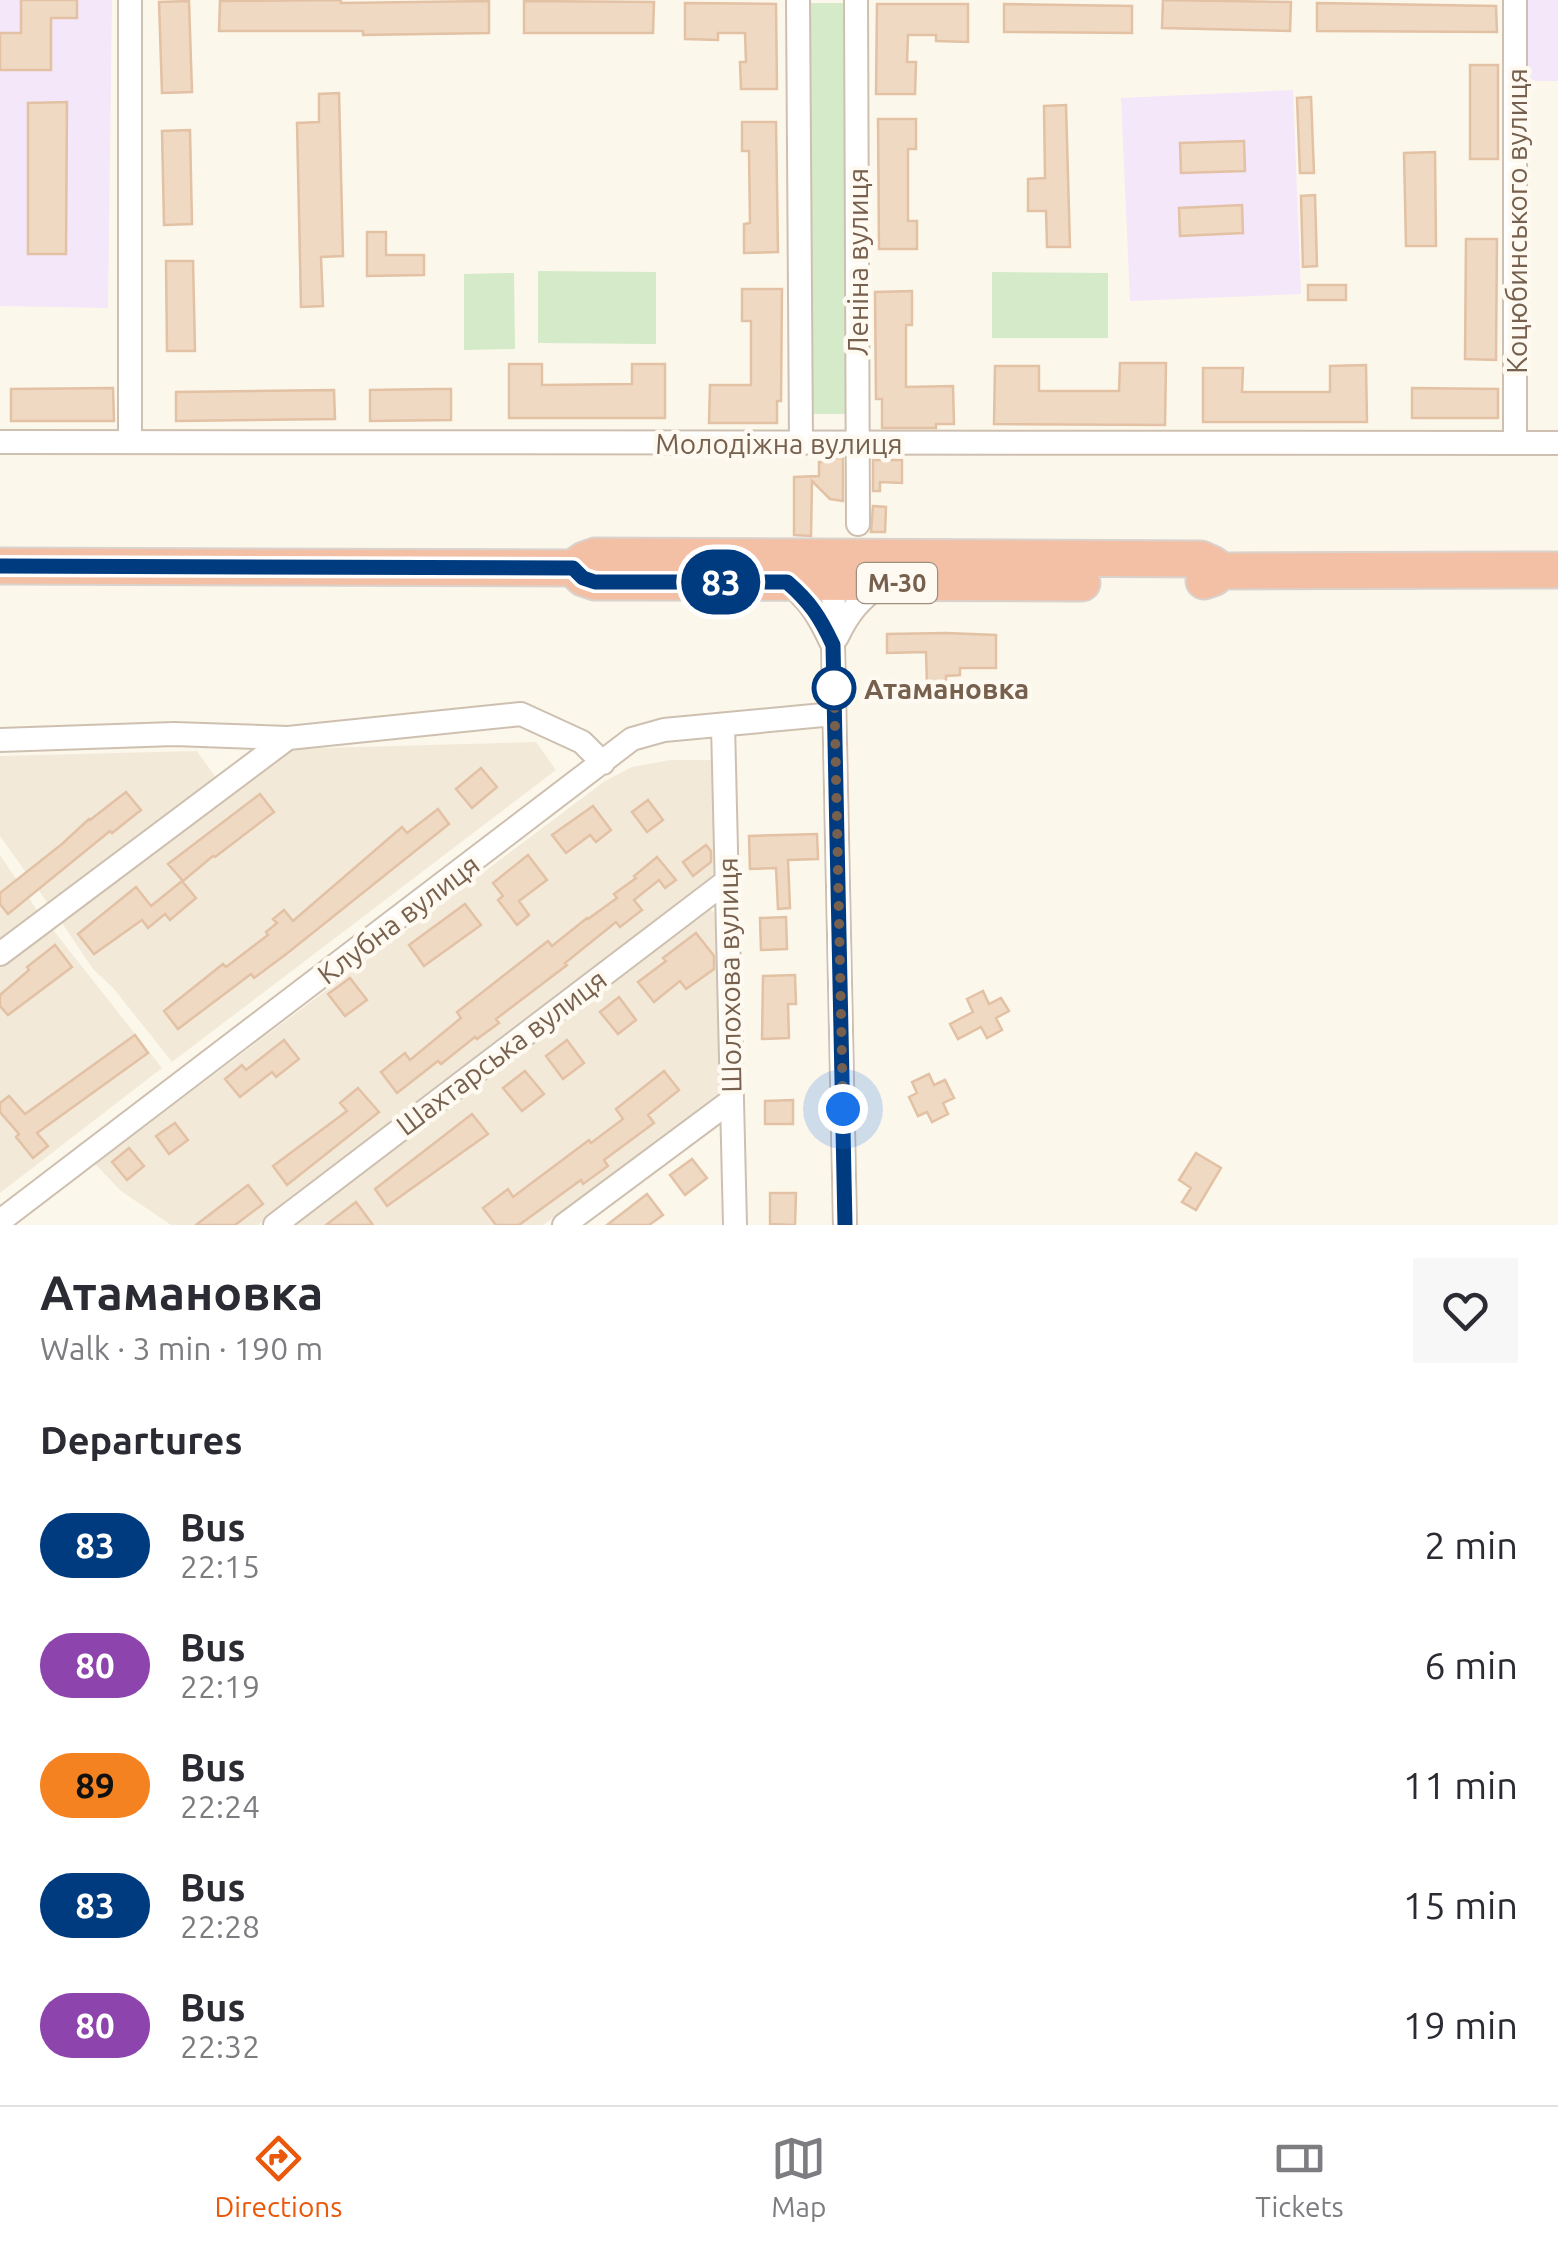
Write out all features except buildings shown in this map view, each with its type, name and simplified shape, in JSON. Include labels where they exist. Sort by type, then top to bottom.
[{"type":"highway","name":"М-30","points":[[0,566],[573,568],[583,578],[595,582],[792,574],[858,564],[1201,582],[1222,572],[1558,570]]},
{"type":"street","points":[[130,0],[130,442]]},
{"type":"street","name":"Леніна вулиця","points":[[798,0],[800,443]]},
{"type":"street","name":"Леніна вулиця","points":[[845,1225],[833,645],[858,564],[856,0]]},
{"type":"street","name":"Коцюбинського вулиця","points":[[1516,0],[1516,443]]},
{"type":"street","name":"Молодіжна вулиця","points":[[0,442],[1558,443]]},
{"type":"street","points":[[833,645],[848,614],[867,594],[858,564]]},
{"type":"street","points":[[792,574],[833,645]]},
{"type":"street","points":[[0,740],[174,734],[288,738],[521,714],[582,742],[603,764]]},
{"type":"street","name":"Клубна вулиця","points":[[0,1222],[632,740],[664,730],[834,714]]},
{"type":"street","name":"Шолохова вулиця","points":[[723,725],[735,1225]]},
{"type":"street","points":[[0,954],[288,738]]},
{"type":"street","name":"Шахтарська вулиця","points":[[274,1225],[728,880]]},
{"type":"street","points":[[564,1225],[732,1100]]},
{"type":"shaded area","points":[[0,0],[112,0],[108,308],[0,306]]},
{"type":"shaded area","points":[[1527,0],[1558,0],[1558,81],[1528,81]]},
{"type":"shaded area","points":[[1293,90],[1301,294],[1130,301],[1121,98]]},
{"type":"shaded area","points":[[536,742],[556,770],[172,1062],[114,989],[93,969],[60,920],[287,749]]},
{"type":"shaded area","points":[[197,751],[216,778],[49,905],[0,836],[0,756]]},
{"type":"shaded area","points":[[670,760],[714,760],[719,871],[258,1225],[171,1225],[121,1191],[95,1164],[605,781],[632,767]]},
{"type":"shaded area","points":[[0,855],[39,913],[0,942]]},
{"type":"shaded area","points":[[705,906],[722,918],[724,1072],[719,1093],[543,1225],[289,1225]]},
{"type":"shaded area","points":[[50,926],[162,1068],[0,1193],[0,965]]},
{"type":"green space","points":[[809,3],[851,3],[851,414],[809,414]]},
{"type":"green space","points":[[538,271],[656,272],[656,344],[538,343]]},
{"type":"green space","points":[[992,272],[1108,273],[1108,338],[992,338]]},
{"type":"green space","points":[[514,273],[515,349],[464,350],[464,274]]},
{"type":"bus line","name":"83","points":[[0,566],[573,568],[583,578],[595,582],[787,582],[820,617],[833,645],[845,1225]]},
{"type":"place","name":"Атамановка","points":[[834,688]]},
{"type":"route","points":[[834,688],[834,680],[843,1109]]}]
